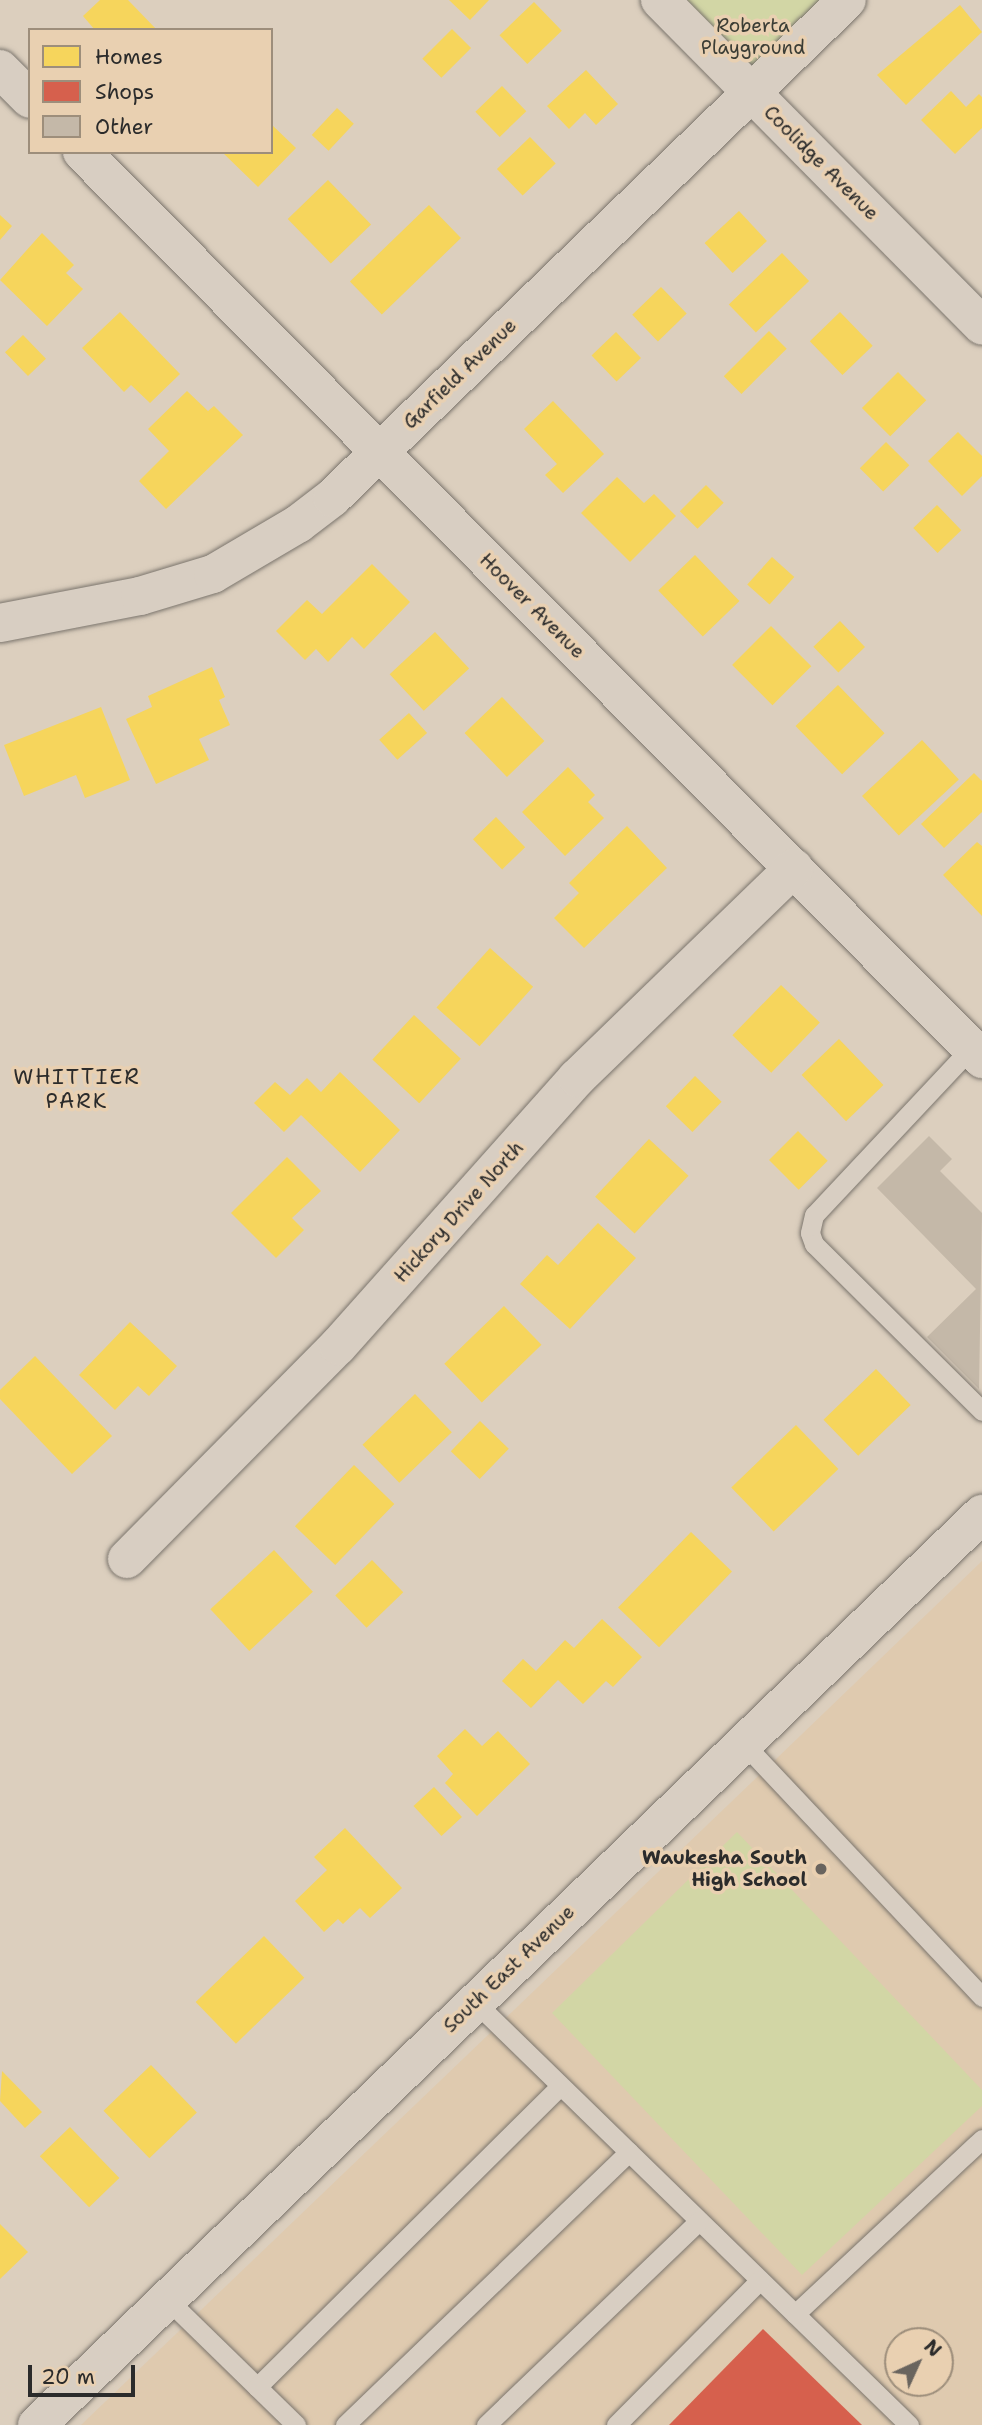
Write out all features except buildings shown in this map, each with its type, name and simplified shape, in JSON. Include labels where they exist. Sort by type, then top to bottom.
[{"type":"street","name":"Coolidge Avenue","points":[[660,0],[982,325]]},
{"type":"street","name":"Garfield Avenue","points":[[0,623],[140,596],[213,573],[298,524],[379,452],[847,0]]},
{"type":"street","points":[[0,69],[28,97]]},
{"type":"street","name":"Hoover Avenue","points":[[84,154],[977,1053]]},
{"type":"street","name":"Hickory Drive North","points":[[127,1559],[338,1346],[587,1069],[794,868]]},
{"type":"street","name":"South East Avenue","points":[[37,2425],[982,1514]]},
{"type":"lane","points":[[977,1053],[814,1215],[810,1233],[814,1244],[982,1411]]},
{"type":"lane","points":[[743,1743],[982,1997]]},
{"type":"lane","points":[[475,2003],[909,2425]]},
{"type":"lane","points":[[257,2387],[560,2086]]},
{"type":"lane","points":[[794,2314],[982,2138]]},
{"type":"lane","points":[[345,2425],[629,2152]]},
{"type":"lane","points":[[486,2425],[699,2221]]},
{"type":"lane","points":[[616,2425],[760,2280]]},
{"type":"lane","points":[[168,2300],[296,2425]]},
{"type":"shaded area","points":[[982,1561],[982,2425],[81,2425]]},
{"type":"green space","name":"Roberta Playground","points":[[662,0],[845,0],[751,90]]},
{"type":"green space","points":[[737,1832],[982,2090],[982,2106],[802,2275],[552,2013]]},
{"type":"place","name":"Waukesha South High School","points":[[821,1869]]},
{"type":"district","name":"WHITTIER PARK","points":[[77,1089]]}]
